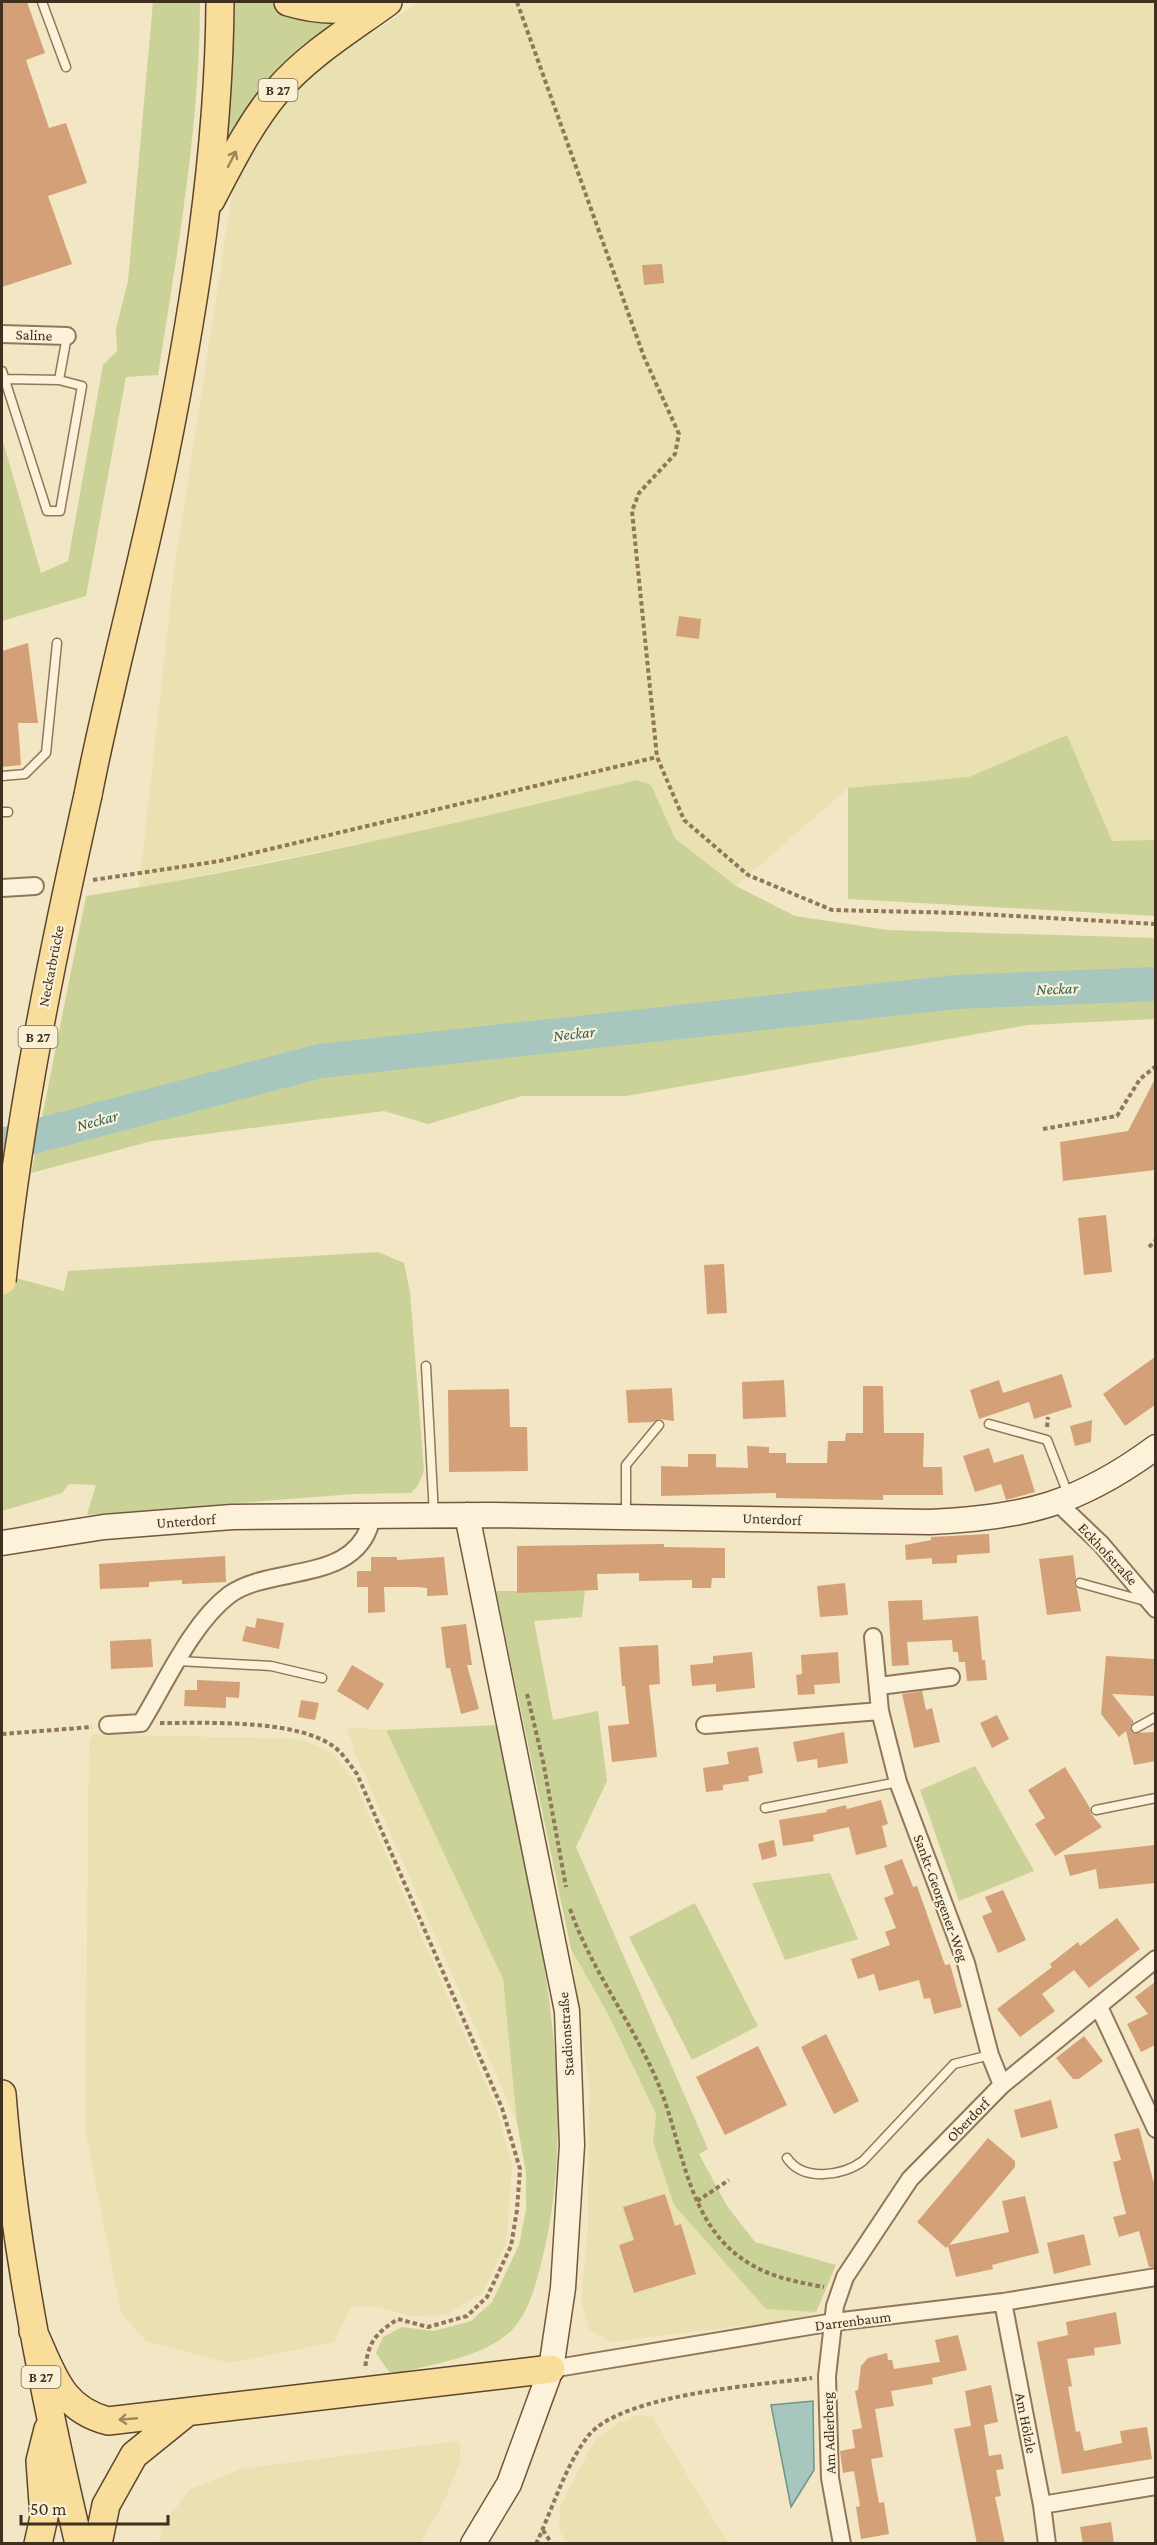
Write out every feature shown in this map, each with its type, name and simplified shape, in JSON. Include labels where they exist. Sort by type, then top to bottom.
[{"type":"main road","name":"B 27","points":[[206,212],[220,2]]},
{"type":"main road","points":[[288,2],[314,9],[353,10],[383,2]]},
{"type":"main road","name":"B 27","points":[[206,212],[240,142],[278,90],[320,51],[388,2]]},
{"type":"main road","name":"Neckarbrücke","points":[[2,1281],[21,1129],[53,953],[164,460],[206,212]]},
{"type":"main road","name":"B 27","points":[[2,2094],[12,2199],[33,2331],[50,2422],[79,2544]]},
{"type":"main road","points":[[33,2331],[64,2396],[91,2417],[108,2421],[551,2369]]},
{"type":"main road","points":[[98,2544],[106,2505],[134,2456],[186,2413]]},
{"type":"main road","points":[[38,2544],[44,2517],[40,2461],[50,2422]]},
{"type":"street","name":"Saline","points":[[2,334],[67,336]]},
{"type":"street","points":[[2,888],[36,885]]},
{"type":"street","name":"Unterdorf","points":[[2,1543],[116,1526],[232,1517],[467,1515],[930,1522],[979,1520],[1019,1514],[1063,1500],[1122,1472],[1155,1447]]},
{"type":"street","name":"Eckhofstraße","points":[[1063,1500],[1153,1606]]},
{"type":"street","name":"Stadionstraße","points":[[467,1515],[567,2011],[572,2145],[563,2288],[551,2369],[509,2484],[473,2544]]},
{"type":"street","points":[[108,1725],[141,1723],[202,1624],[230,1595],[249,1586],[320,1568],[348,1554],[360,1545],[369,1532],[372,1516]]},
{"type":"street","name":"Sankt-Georgener-Weg","points":[[873,1638],[880,1711],[898,1782],[966,1963],[990,2055],[1002,2085]]},
{"type":"street","points":[[879,1686],[951,1677]]},
{"type":"street","points":[[705,1725],[880,1711]]},
{"type":"street","name":"Oberdorf","points":[[834,2322],[839,2290],[868,2239],[910,2179],[1002,2085],[1155,1959]]},
{"type":"street","points":[[1099,2007],[1144,2100],[1155,2129]]},
{"type":"street","name":"Darrenbaum","points":[[551,2369],[834,2322],[1003,2302],[1155,2277]]},
{"type":"street","name":"Am Hölzle","points":[[1003,2302],[1042,2505],[1047,2544]]},
{"type":"street","name":"Am Adlerberg","points":[[834,2322],[827,2376],[830,2478],[842,2544]]},
{"type":"street","points":[[1042,2505],[1155,2487]]},
{"type":"lane","points":[[42,2],[66,67]]},
{"type":"lane","points":[[59,380],[67,336]]},
{"type":"lane","points":[[2,370],[47,512],[60,511],[82,386],[59,380],[6,379]]},
{"type":"lane","points":[[2,776],[25,774],[46,753],[57,643]]},
{"type":"lane","points":[[426,1366],[434,1515]]},
{"type":"lane","points":[[989,1424],[1047,1440],[1063,1500]]},
{"type":"lane","points":[[626,1516],[626,1465],[659,1425]]},
{"type":"lane","points":[[1080,1583],[1153,1606]]},
{"type":"lane","points":[[178,1661],[271,1666],[322,1678]]},
{"type":"lane","points":[[1136,1728],[1155,1717]]},
{"type":"lane","points":[[765,1808],[898,1782]]},
{"type":"lane","points":[[1096,1810],[1155,1798]]},
{"type":"lane","points":[[787,2158],[791,2164],[812,2173],[838,2174],[852,2169],[863,2161],[954,2064],[990,2055]]},
{"type":"path","points":[[517,2],[644,357],[679,434],[675,454],[639,493],[632,511],[657,757],[684,820],[748,875],[832,910],[961,913],[1155,924]]},
{"type":"path","points":[[91,880],[220,861],[657,757]]},
{"type":"path","points":[[1043,1130],[1117,1116],[1140,1079],[1155,1066]]},
{"type":"path","points":[[1149,1247],[1155,1240]]},
{"type":"path","points":[[141,1723],[220,1722],[301,1731],[333,1746],[357,1773],[502,2108],[520,2169],[518,2210],[511,2246],[487,2297],[467,2316],[428,2327],[398,2319],[379,2331],[368,2347],[361,2392]]},
{"type":"path","points":[[2,1734],[108,1725]]},
{"type":"path","points":[[570,1911],[660,2087],[697,2200],[721,2240],[749,2264],[773,2277],[839,2290]]},
{"type":"path","points":[[697,2200],[729,2180]]},
{"type":"path","points":[[536,2544],[570,2468],[588,2436],[602,2424],[616,2416],[693,2395],[827,2376]]},
{"type":"path","points":[[543,2529],[552,2544]]},
{"type":"shaded area","points":[[419,2],[1155,2],[1155,840],[1112,841],[1067,735],[969,777],[848,788],[736,886],[675,837],[651,785],[637,780],[437,828],[139,888],[174,572],[233,189],[247,151],[299,81]]},
{"type":"shaded area","points":[[347,1727],[386,1730],[503,1979],[517,2123],[356,1755]]},
{"type":"shaded area","points":[[93,1734],[300,1739],[331,1752],[353,1778],[497,2110],[512,2165],[506,2243],[483,2292],[447,2315],[410,2316],[376,2306],[352,2306],[334,2342],[229,2363],[146,2341],[121,2313],[85,2129],[89,1743]]},
{"type":"shaded area","points":[[571,1949],[608,2014],[656,2114],[653,2142],[766,2308],[816,2312],[804,2317],[766,2323],[610,2342],[589,2329],[581,2301],[588,2228],[589,2087]]},
{"type":"shaded area","points":[[639,2415],[653,2418],[728,2543],[567,2543],[559,2530],[560,2507],[594,2441],[618,2423]]},
{"type":"shaded area","points":[[459,2441],[461,2460],[446,2497],[421,2543],[159,2543],[162,2527],[189,2490],[241,2469]]},
{"type":"green space","points":[[153,2],[200,2],[192,143],[158,375],[126,377],[86,596],[2,621],[2,438],[41,573],[68,561],[103,365],[117,351],[116,329],[128,281]]},
{"type":"green space","points":[[230,2],[272,2],[279,6],[362,15],[224,165]]},
{"type":"green space","points":[[1067,735],[1112,841],[1155,840],[1155,916],[848,899],[848,788],[969,777]]},
{"type":"green space","points":[[637,780],[651,785],[675,838],[736,886],[795,916],[888,930],[1155,938],[1155,1019],[1028,1025],[626,1096],[522,1096],[428,1124],[384,1111],[152,1141],[31,1173],[86,896],[294,858]]},
{"type":"green space","points":[[378,1252],[404,1263],[410,1292],[424,1471],[418,1485],[411,1493],[354,1494],[87,1515],[96,1485],[69,1484],[62,1493],[2,1511],[2,1268],[16,1278],[64,1291],[68,1271]]},
{"type":"green space","points":[[496,1591],[585,1591],[582,1617],[534,1621],[553,1720],[598,1711],[607,1781],[576,1847],[708,2149],[699,2154],[727,2206],[755,2242],[836,2265],[816,2312],[766,2309],[674,2205],[653,2142],[656,2114],[608,2014],[571,1949]]},
{"type":"green space","points":[[498,1725],[548,1990],[555,2058],[558,2125],[554,2192],[543,2256],[535,2285],[524,2313],[512,2330],[487,2347],[473,2353],[399,2373],[389,2372],[376,2353],[383,2337],[402,2327],[434,2331],[471,2321],[492,2302],[519,2245],[526,2210],[526,2173],[517,2123],[503,1979],[386,1730]]},
{"type":"green space","points":[[975,1766],[1034,1871],[959,1901],[920,1790]]},
{"type":"green space","points":[[830,1873],[858,1939],[785,1960],[752,1883]]},
{"type":"green space","points":[[695,1903],[758,2026],[692,2060],[629,1937]]},
{"type":"water","points":[[813,2401],[814,2470],[791,2507],[771,2405]]},
{"type":"building","points":[[2,2],[27,2],[45,53],[26,60],[49,128],[66,123],[87,183],[48,196],[72,264],[2,287]]},
{"type":"building","points":[[662,264],[664,283],[644,285],[642,265]]},
{"type":"building","points":[[679,616],[701,619],[699,639],[676,636]]},
{"type":"building","points":[[28,643],[38,723],[18,723],[21,765],[2,767],[2,651]]},
{"type":"building","points":[[1155,1079],[1155,1170],[1063,1181],[1060,1142],[1128,1131]]},
{"type":"building","points":[[1106,1215],[1112,1272],[1084,1275],[1078,1218]]},
{"type":"building","points":[[724,1264],[727,1313],[707,1314],[704,1265]]},
{"type":"building","points":[[1155,1357],[1155,1405],[1125,1426],[1103,1394]]},
{"type":"building","points":[[1062,1374],[1072,1407],[1034,1419],[1029,1402],[979,1419],[970,1390],[999,1380],[1003,1393]]},
{"type":"building","points":[[784,1380],[786,1417],[743,1419],[742,1382]]},
{"type":"building","points":[[863,1386],[883,1386],[884,1433],[924,1433],[923,1467],[942,1467],[943,1495],[883,1495],[883,1500],[776,1498],[776,1493],[661,1496],[661,1466],[688,1467],[688,1454],[716,1454],[716,1467],[748,1468],[747,1446],[769,1447],[769,1453],[786,1453],[786,1463],[827,1463],[828,1441],[845,1441],[846,1433],[863,1433]]},
{"type":"building","points":[[672,1388],[674,1421],[659,1419],[653,1422],[628,1423],[626,1390]]},
{"type":"building","points":[[509,1389],[510,1427],[527,1427],[528,1471],[449,1472],[448,1390]]},
{"type":"building","points":[[1092,1420],[1091,1442],[1075,1446],[1070,1426]]},
{"type":"building","points":[[989,1448],[994,1463],[1023,1454],[1035,1492],[1006,1500],[1001,1484],[975,1492],[963,1456]]},
{"type":"building","points":[[989,1534],[990,1553],[957,1555],[957,1563],[932,1564],[932,1558],[906,1560],[905,1545],[931,1540],[931,1537]]},
{"type":"building","points":[[664,1544],[664,1547],[725,1548],[725,1578],[712,1578],[711,1588],[692,1588],[692,1580],[639,1581],[639,1573],[597,1574],[598,1590],[517,1593],[517,1546]]},
{"type":"building","points":[[1073,1555],[1076,1578],[1074,1584],[1081,1611],[1047,1615],[1039,1559]]},
{"type":"building","points":[[225,1556],[226,1582],[182,1584],[182,1580],[149,1582],[149,1587],[100,1589],[99,1564]]},
{"type":"building","points":[[371,1557],[397,1557],[397,1560],[444,1557],[448,1595],[427,1596],[427,1588],[384,1587],[385,1612],[368,1613],[368,1587],[357,1587],[357,1571],[371,1571]]},
{"type":"building","points":[[845,1583],[848,1615],[820,1617],[817,1586]]},
{"type":"building","points":[[922,1600],[923,1620],[978,1616],[982,1660],[985,1660],[987,1680],[967,1681],[965,1662],[959,1662],[958,1652],[953,1652],[952,1640],[907,1642],[909,1665],[892,1666],[888,1601]]},
{"type":"building","points":[[257,1618],[284,1623],[279,1649],[242,1641],[246,1626],[255,1628]]},
{"type":"building","points":[[466,1624],[472,1665],[467,1665],[479,1709],[461,1714],[450,1668],[446,1668],[441,1627]]},
{"type":"building","points":[[151,1639],[153,1667],[111,1669],[110,1641]]},
{"type":"building","points":[[658,1645],[660,1684],[649,1685],[657,1757],[612,1762],[608,1726],[629,1724],[625,1686],[622,1686],[619,1647]]},
{"type":"building","points":[[752,1652],[755,1688],[716,1692],[716,1684],[692,1686],[690,1665],[713,1663],[713,1656]]},
{"type":"building","points":[[838,1652],[840,1683],[814,1685],[815,1694],[798,1695],[796,1675],[802,1674],[801,1655]]},
{"type":"building","points":[[1106,1656],[1155,1659],[1154,1696],[1112,1694],[1134,1722],[1130,1727],[1132,1733],[1155,1732],[1155,1761],[1134,1765],[1126,1731],[1119,1737],[1101,1714]]},
{"type":"building","points":[[352,1665],[384,1684],[368,1710],[337,1691]]},
{"type":"building","points":[[197,1680],[240,1682],[239,1698],[226,1697],[226,1708],[184,1706],[185,1690],[197,1690]]},
{"type":"building","points":[[922,1691],[926,1710],[932,1708],[940,1742],[914,1748],[902,1694]]},
{"type":"building","points":[[301,1700],[319,1703],[315,1720],[298,1717]]},
{"type":"building","points":[[997,1715],[1009,1739],[992,1748],[980,1723]]},
{"type":"building","points":[[844,1732],[848,1763],[818,1768],[817,1759],[797,1762],[793,1742]]},
{"type":"building","points":[[758,1747],[763,1773],[748,1776],[749,1781],[723,1785],[723,1790],[706,1792],[703,1768],[729,1764],[727,1752]]},
{"type":"building","points":[[1065,1767],[1090,1808],[1091,1814],[1102,1827],[1055,1856],[1035,1824],[1045,1818],[1028,1790]]},
{"type":"building","points":[[881,1800],[888,1824],[882,1826],[887,1847],[856,1855],[849,1827],[813,1835],[814,1841],[783,1846],[779,1820],[827,1812],[826,1810],[846,1805],[847,1809]]},
{"type":"building","points":[[774,1840],[777,1856],[762,1860],[758,1844]]},
{"type":"building","points":[[1155,1845],[1155,1883],[1099,1889],[1096,1869],[1070,1876],[1064,1855]]},
{"type":"building","points":[[902,1859],[913,1887],[917,1886],[945,1965],[950,1964],[962,2007],[934,2014],[930,1998],[924,1999],[919,1980],[879,1991],[874,1974],[858,1979],[851,1959],[890,1945],[885,1932],[896,1928],[884,1898],[894,1894],[884,1866]]},
{"type":"building","points":[[1003,1890],[1026,1940],[998,1953],[982,1916],[992,1912],[985,1897]]},
{"type":"building","points":[[1117,1918],[1140,1949],[1089,1988],[1074,1970],[1042,1994],[1055,2011],[1020,2037],[997,2009],[1052,1967],[1050,1964],[1078,1942],[1080,1946]]},
{"type":"building","points":[[1155,1982],[1155,2045],[1141,2052],[1127,2024],[1148,2014],[1135,1997]]},
{"type":"building","points":[[826,2034],[859,2101],[834,2114],[801,2047]]},
{"type":"building","points":[[1084,2036],[1103,2061],[1079,2079],[1073,2079],[1056,2058]]},
{"type":"building","points":[[758,2046],[787,2105],[725,2135],[696,2077]]},
{"type":"building","points":[[1051,2100],[1058,2128],[1021,2138],[1014,2110]]},
{"type":"building","points":[[1139,2128],[1155,2187],[1155,2267],[1149,2267],[1139,2231],[1119,2237],[1113,2217],[1126,2214],[1113,2162],[1121,2160],[1114,2134]]},
{"type":"building","points":[[988,2138],[1015,2161],[1015,2167],[949,2245],[1009,2232],[1002,2201],[1025,2196],[1039,2253],[992,2265],[993,2269],[956,2277],[948,2246],[946,2248],[917,2222]]},
{"type":"building","points":[[665,2194],[675,2226],[681,2224],[696,2274],[634,2293],[619,2245],[634,2240],[623,2207]]},
{"type":"building","points":[[1084,2234],[1091,2265],[1054,2274],[1047,2243]]},
{"type":"building","points":[[1116,2312],[1121,2344],[1094,2348],[1095,2355],[1067,2359],[1072,2386],[1068,2387],[1076,2432],[1080,2431],[1084,2451],[1122,2443],[1120,2431],[1147,2427],[1152,2459],[1062,2474],[1037,2342],[1068,2335],[1066,2322]]},
{"type":"building","points":[[958,2335],[967,2370],[932,2378],[933,2384],[891,2391],[894,2406],[875,2409],[883,2457],[871,2459],[879,2503],[884,2502],[889,2534],[861,2539],[856,2507],[860,2506],[854,2471],[843,2473],[840,2451],[855,2448],[852,2430],[862,2428],[855,2391],[858,2390],[861,2366],[868,2358],[887,2353],[888,2360],[892,2360],[894,2369],[940,2362],[935,2340]]},
{"type":"building","points":[[991,2385],[998,2422],[984,2425],[989,2456],[1001,2454],[1004,2469],[996,2470],[1001,2496],[995,2497],[1005,2544],[977,2544],[954,2429],[971,2426],[965,2391]]},
{"type":"building","points":[[1111,2522],[1114,2544],[1083,2544],[1080,2527]]},
{"type":"waterway","name":"Neckar","points":[[2,1145],[320,1061],[956,992],[1156,984]]}]
